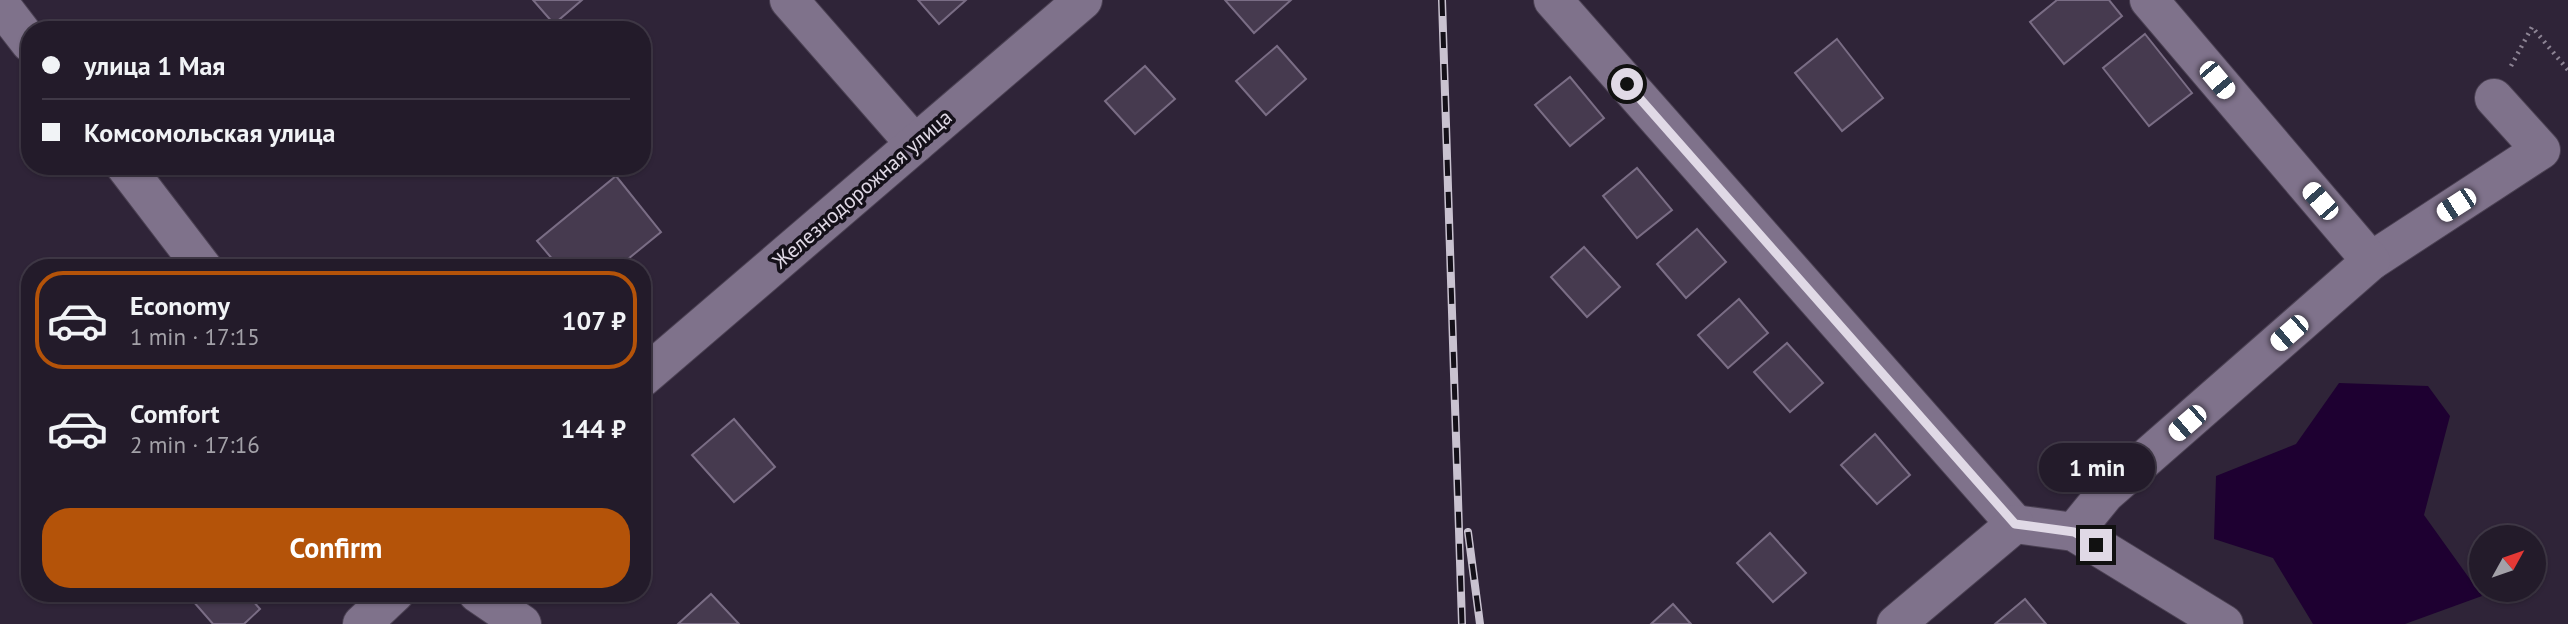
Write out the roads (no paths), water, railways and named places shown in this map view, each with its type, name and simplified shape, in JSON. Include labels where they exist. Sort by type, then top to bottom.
[{"type":"street","points":[[789,0],[915,144]]},
{"type":"street","name":"Железнодорожная улица","points":[[651,370],[1083,0]]},
{"type":"street","points":[[1553,0],[2015,524],[2074,532],[2224,624]]},
{"type":"street","points":[[2149,0],[2371,261]]},
{"type":"street","points":[[0,4],[21,31]]},
{"type":"street","points":[[2074,532],[2105,494],[2371,261],[2540,150],[2494,98]]},
{"type":"street","points":[[132,175],[196,259]]},
{"type":"street","points":[[1896,624],[2015,524]]},
{"type":"street","points":[[362,624],[385,602]]},
{"type":"street","points":[[490,602],[522,624]]},
{"type":"railway","points":[[1442,0],[1462,624]]},
{"type":"railway","points":[[1468,532],[1480,624]]}]
